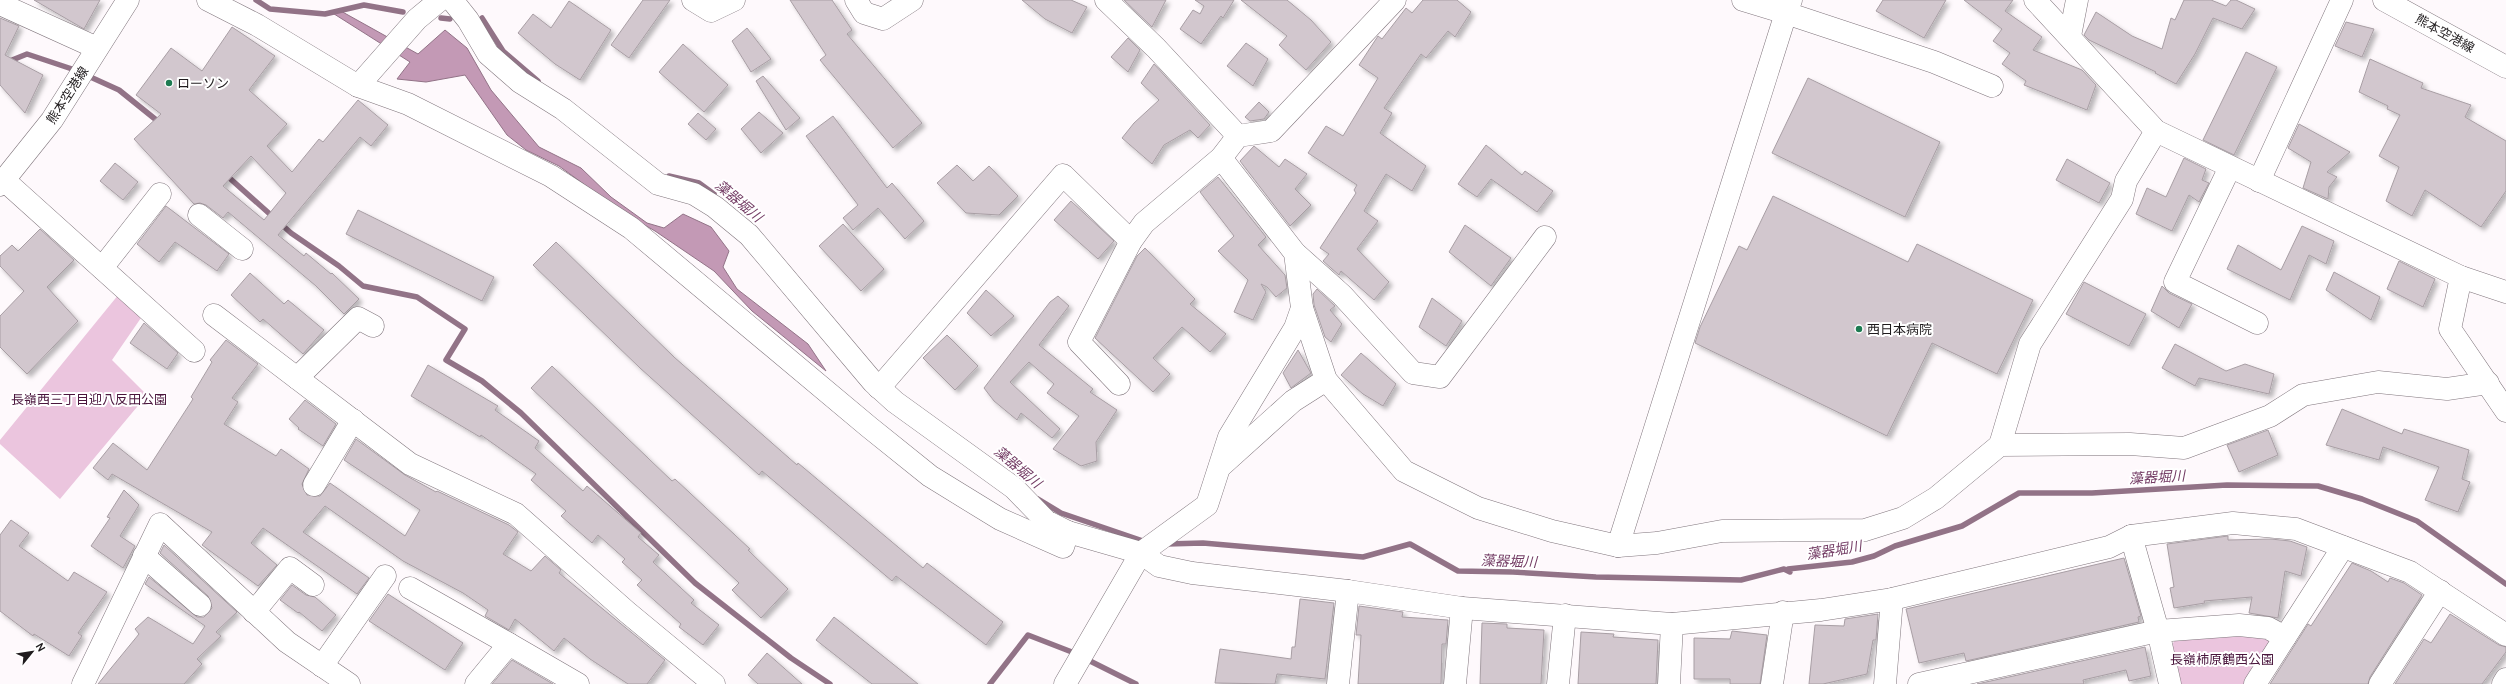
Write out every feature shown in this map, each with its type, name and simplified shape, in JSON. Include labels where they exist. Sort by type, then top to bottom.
[{"type":"street","name":"熊本空港線","points":[[2,183],[52,120],[128,0]]},
{"type":"street","points":[[208,0],[257,25],[358,86],[408,104],[551,176],[631,228],[868,427],[930,476],[1000,519],[1063,547],[1068,532]]},
{"type":"street","points":[[358,86],[417,19],[440,0]]},
{"type":"street","points":[[452,0],[468,20],[488,54],[520,82],[563,109],[658,184],[694,194],[715,206],[749,235],[879,388],[895,402],[1014,488],[1046,522],[1068,532],[1141,553],[1159,566],[1192,573],[1348,591],[1462,608],[1672,624],[1783,612],[1821,610],[1892,599],[2109,546],[2131,536],[2233,523],[2296,529],[2410,572],[2506,634]]},
{"type":"street","points":[[693,0],[712,11],[734,0]]},
{"type":"street","points":[[856,0],[864,13],[883,19],[912,0]]},
{"type":"street","points":[[1106,0],[1156,48],[1238,136]]},
{"type":"street","points":[[1119,384],[1079,342],[1131,241],[1144,223],[1221,158],[1238,136],[1271,131],[1395,0]]},
{"type":"street","points":[[1743,0],[1789,6],[1992,86]]},
{"type":"street","points":[[2034,0],[2070,36],[2156,131],[2460,277],[2506,292]]},
{"type":"street","points":[[2070,36],[2077,0]]},
{"type":"street","points":[[2259,181],[2342,0]]},
{"type":"street","name":"熊本空港線","points":[[2384,0],[2506,67]]},
{"type":"street","points":[[0,4],[93,55]]},
{"type":"street","points":[[1618,546],[1789,6]]},
{"type":"street","points":[[1295,252],[1302,308],[1326,380],[1404,471],[1478,508],[1552,531],[1618,546],[1657,543],[1722,532],[1865,530],[1903,518],[1936,498],[2000,445],[2030,344],[2122,199],[2126,181],[2156,131]]},
{"type":"street","points":[[1221,158],[1295,252],[1342,295],[1413,373],[1440,377],[1545,237]]},
{"type":"street","points":[[2230,167],[2175,282],[2256,323]]},
{"type":"street","points":[[879,388],[1063,175],[1131,241]]},
{"type":"street","points":[[2,183],[102,268],[194,351]]},
{"type":"street","points":[[102,268],[160,194]]},
{"type":"street","points":[[199,215],[242,249]]},
{"type":"street","points":[[2460,277],[2450,329],[2506,411]]},
{"type":"street","points":[[1065,684],[1141,553],[1207,505],[1229,437],[1295,328],[1302,308]]},
{"type":"street","points":[[214,315],[410,464],[516,514],[627,612],[714,684]]},
{"type":"street","points":[[297,378],[358,318],[374,326]]},
{"type":"street","points":[[1219,467],[1293,401],[1326,380]]},
{"type":"street","points":[[2000,445],[2130,444],[2184,448],[2270,416],[2303,395],[2378,382],[2447,389],[2488,383]]},
{"type":"street","points":[[314,485],[353,420]]},
{"type":"street","points":[[83,684],[160,524],[287,642],[349,684]]},
{"type":"street","points":[[2131,536],[2158,631],[2170,684]]},
{"type":"street","points":[[2255,684],[2343,547]]},
{"type":"street","points":[[144,556],[200,605]]},
{"type":"street","points":[[254,612],[290,568],[313,585]]},
{"type":"street","points":[[322,666],[385,576]]},
{"type":"street","points":[[410,588],[578,684]]},
{"type":"street","points":[[1338,684],[1348,591]]},
{"type":"street","points":[[2380,684],[2440,591]]},
{"type":"street","points":[[1885,684],[1892,599]]},
{"type":"street","points":[[1455,684],[1462,608]]},
{"type":"street","points":[[1772,684],[1783,612]]},
{"type":"street","points":[[1558,684],[1565,615]]},
{"type":"street","points":[[1669,684],[1672,624]]},
{"type":"street","points":[[1919,684],[2158,631],[2239,625],[2268,628],[2285,637]]},
{"type":"street","points":[[476,684],[509,644]]},
{"type":"street","points":[[2503,684],[2506,679]]},
{"type":"green space","name":"長嶺西三丁目迎八反田公園","points":[[119,294],[143,315],[112,360],[147,395],[60,499],[0,444],[0,440]]},
{"type":"green space","name":"長嶺柿原鶴西公園","points":[[2213,634],[2268,635],[2274,645],[2247,684],[2179,684],[2170,647],[2176,639]]},
{"type":"shaded area","points":[[339,10],[418,54],[445,30],[467,48],[491,90],[539,147],[581,168],[611,197],[647,223],[664,228],[683,214],[711,227],[729,251],[723,267],[737,289],[808,344],[826,371],[752,311],[714,271],[655,231],[622,212],[559,166],[526,150],[507,135],[465,75],[426,82],[397,79],[410,62],[331,12]]},
{"type":"building","points":[[34,0],[100,0],[84,29]]},
{"type":"building","points":[[643,0],[670,0],[629,58],[611,45]]},
{"type":"building","points":[[790,0],[832,0],[852,30],[847,34],[922,123],[893,148],[820,60],[826,55]]},
{"type":"building","points":[[1022,0],[1071,0],[1087,7],[1072,33],[1045,19]]},
{"type":"building","points":[[1124,0],[1166,0],[1152,27]]},
{"type":"building","points":[[1195,0],[1234,0],[1223,18],[1221,16],[1201,44],[1180,29],[1193,10],[1200,14],[1204,6]]},
{"type":"building","points":[[1241,0],[1287,0],[1311,20],[1331,42],[1306,70],[1279,45],[1287,36]]},
{"type":"building","points":[[1423,0],[1457,0],[1471,12],[1455,37],[1448,31],[1426,58],[1421,54],[1384,108],[1392,113],[1380,133],[1426,166],[1412,191],[1386,174],[1364,211],[1378,221],[1357,249],[1389,282],[1374,300],[1341,271],[1339,275],[1323,261],[1329,254],[1320,248],[1356,193],[1354,190],[1357,185],[1308,153],[1326,126],[1343,136],[1378,78],[1359,65],[1378,36],[1382,39],[1406,8],[1412,13]]},
{"type":"building","points":[[1883,0],[1946,0],[1924,38],[1876,11]]},
{"type":"building","points":[[1964,0],[2013,0],[2005,11],[2042,37],[2033,50],[2082,70],[2096,85],[2087,110],[2024,85],[2026,81],[2002,64],[2010,53],[1993,41],[2002,29]]},
{"type":"building","points":[[2184,0],[2211,0],[2226,6],[2231,0],[2236,0],[2255,9],[2242,29],[2213,18],[2195,54],[2176,84],[2155,73],[2156,72],[2089,40],[2084,35],[2096,12],[2132,36],[2162,49],[2171,18],[2175,20]]},
{"type":"building","points":[[569,1],[611,30],[580,80],[555,64],[518,33],[533,14],[551,28]]},
{"type":"building","points":[[0,18],[19,26],[5,55],[43,75],[25,113],[0,85]]},
{"type":"building","points":[[2346,22],[2374,29],[2362,57],[2335,46]]},
{"type":"building","points":[[232,27],[275,56],[249,90],[287,124],[267,146],[292,172],[319,139],[323,142],[358,100],[388,125],[371,146],[360,137],[278,235],[304,256],[306,253],[331,274],[332,273],[359,299],[344,314],[316,286],[228,212],[223,218],[206,205],[200,203],[194,204],[134,139],[161,114],[136,95],[171,48],[202,71]],"holes":[[[251,156],[286,193],[264,220],[223,186]]]},
{"type":"building","points":[[747,28],[771,59],[751,72],[732,41]]},
{"type":"building","points":[[1128,38],[1140,50],[1128,72],[1111,57]]},
{"type":"building","points":[[1246,43],[1268,59],[1253,86],[1227,66]]},
{"type":"building","points":[[683,44],[728,85],[704,112],[659,72]]},
{"type":"building","points":[[2246,52],[2277,67],[2234,155],[2203,140]]},
{"type":"building","points":[[2370,59],[2423,83],[2421,88],[2471,105],[2465,117],[2506,141],[2506,191],[2481,227],[2425,190],[2412,216],[2386,201],[2399,167],[2379,156],[2400,115],[2387,109],[2388,106],[2359,92]]},
{"type":"building","points":[[1154,64],[1210,125],[1198,138],[1190,130],[1164,145],[1152,164],[1122,138],[1134,123],[1159,100],[1141,83]]},
{"type":"building","points":[[763,76],[800,118],[786,130],[756,81]]},
{"type":"building","points":[[1808,78],[1940,142],[1905,217],[1772,153]]},
{"type":"building","points":[[1259,102],[1269,112],[1264,119],[1250,121],[1245,117]]},
{"type":"building","points":[[759,112],[783,133],[761,153],[741,129]]},
{"type":"building","points":[[698,113],[716,129],[706,140],[688,124]]},
{"type":"building","points":[[833,116],[887,188],[892,183],[924,221],[905,239],[878,208],[853,230],[843,218],[858,205],[806,136]]},
{"type":"building","points":[[2299,124],[2350,152],[2327,172],[2337,177],[2329,187],[2328,199],[2303,188],[2311,162],[2288,148]]},
{"type":"building","points":[[1486,145],[1522,175],[1525,171],[1553,191],[1537,212],[1491,179],[1477,197],[1458,184]]},
{"type":"building","points":[[1254,146],[1279,167],[1285,159],[1307,174],[1295,189],[1311,205],[1290,226],[1240,161]]},
{"type":"building","points":[[2184,158],[2206,169],[2202,180],[2209,183],[2199,202],[2189,195],[2172,231],[2136,214],[2147,188],[2166,197]]},
{"type":"building","points":[[2067,159],[2110,183],[2099,203],[2056,180]]},
{"type":"building","points":[[115,163],[138,182],[123,200],[100,181]]},
{"type":"building","points":[[957,165],[973,181],[989,166],[1018,196],[999,215],[966,213],[937,183]]},
{"type":"building","points":[[1218,177],[1266,237],[1258,245],[1285,275],[1287,288],[1276,297],[1267,287],[1261,284],[1266,292],[1253,320],[1234,312],[1248,280],[1218,251],[1234,236],[1200,192]]},
{"type":"building","name":"西日本病院","points":[[1773,196],[1908,262],[1917,244],[2033,300],[1997,374],[1932,343],[1887,436],[1695,343],[1700,327],[1739,246],[1747,250]]},
{"type":"building","points":[[1071,201],[1114,241],[1098,259],[1054,220]]},
{"type":"building","points":[[166,206],[229,254],[217,271],[175,242],[159,262],[137,244]]},
{"type":"building","points":[[358,210],[494,277],[482,301],[346,234]]},
{"type":"building","points":[[843,224],[884,269],[861,291],[819,246]]},
{"type":"building","points":[[1465,225],[1511,258],[1491,286],[1449,252]]},
{"type":"building","points":[[2302,226],[2334,241],[2326,264],[2309,255],[2290,300],[2227,269],[2238,245],[2281,270]]},
{"type":"building","points":[[40,229],[74,260],[47,287],[78,321],[27,374],[0,347],[0,316],[24,291],[0,266],[0,256],[12,245],[18,251]]},
{"type":"building","points":[[556,242],[674,357],[797,465],[798,463],[923,568],[927,563],[1003,622],[986,645],[896,576],[892,581],[762,471],[759,475],[640,368],[533,265]]},
{"type":"building","points":[[1145,248],[1195,299],[1190,304],[1226,334],[1210,352],[1182,327],[1153,358],[1170,374],[1153,392],[1095,338],[1137,256]]},
{"type":"building","points":[[2399,261],[2435,279],[2423,307],[2387,289]]},
{"type":"building","points":[[2334,272],[2380,297],[2371,320],[2326,290]]},
{"type":"building","points":[[250,273],[284,304],[288,300],[324,330],[303,354],[263,319],[260,322],[231,295]]},
{"type":"building","points":[[2084,282],[2146,314],[2129,346],[2066,314]]},
{"type":"building","points":[[2162,286],[2169,293],[2192,304],[2179,328],[2151,311]]},
{"type":"building","points":[[1317,289],[1335,306],[1330,310],[1342,324],[1331,342],[1325,337],[1314,305],[1313,294]]},
{"type":"building","points":[[986,290],[1014,316],[991,336],[967,313]]},
{"type":"building","points":[[1058,296],[1069,306],[1039,345],[1093,389],[1090,392],[1117,410],[1096,442],[1097,461],[1081,466],[1053,449],[1079,416],[1047,393],[1054,384],[1029,362],[1010,382],[1060,429],[1052,438],[1021,413],[1017,420],[994,401],[984,388],[1050,302]]},
{"type":"building","points":[[1432,298],[1462,321],[1446,346],[1419,327]]},
{"type":"building","points":[[144,323],[178,353],[167,369],[130,343]]},
{"type":"building","points":[[947,335],[978,366],[955,390],[923,358]]},
{"type":"building","points":[[226,340],[258,364],[232,398],[238,402],[224,424],[276,456],[281,449],[309,469],[302,484],[307,495],[320,496],[330,483],[405,536],[420,510],[344,460],[356,439],[405,475],[436,492],[437,491],[509,525],[518,532],[503,554],[531,571],[545,556],[561,570],[559,573],[665,660],[647,684],[628,684],[590,659],[564,638],[554,651],[515,619],[509,630],[485,616],[488,610],[463,593],[403,561],[325,506],[303,532],[369,578],[357,594],[263,528],[251,543],[277,565],[258,586],[202,545],[212,532],[112,474],[108,480],[93,468],[113,443],[147,470],[193,399],[191,397],[212,362],[210,360]]},
{"type":"building","points":[[2175,344],[2226,371],[2245,364],[2274,374],[2269,394],[2199,378],[2195,386],[2162,368]]},
{"type":"building","points":[[1298,350],[1311,373],[1291,388],[1283,373]]},
{"type":"building","points":[[1361,353],[1396,384],[1383,406],[1363,394],[1341,375]]},
{"type":"building","points":[[428,365],[498,406],[495,410],[539,441],[535,448],[583,491],[587,486],[641,533],[638,537],[659,555],[653,562],[694,600],[691,603],[719,625],[703,645],[679,627],[681,624],[637,585],[642,580],[622,562],[625,559],[598,535],[592,543],[561,516],[566,511],[531,480],[536,474],[481,435],[480,437],[411,396]]},
{"type":"building","points":[[552,366],[672,481],[675,479],[750,549],[748,550],[788,589],[761,618],[732,590],[739,583],[531,388]]},
{"type":"building","points":[[305,400],[336,424],[323,446],[298,429],[299,428],[289,419]]},
{"type":"building","points":[[2342,409],[2402,434],[2404,429],[2469,450],[2462,479],[2470,482],[2458,512],[2425,500],[2439,467],[2383,447],[2379,460],[2326,445]]},
{"type":"building","points":[[2268,430],[2278,455],[2239,472],[2227,445]]},
{"type":"building","points":[[124,490],[139,505],[120,536],[135,546],[123,568],[91,546],[110,518],[107,517]]},
{"type":"building","points":[[11,520],[29,533],[19,546],[68,581],[74,572],[107,592],[78,633],[82,636],[69,656],[34,634],[33,636],[0,611],[0,535]]},
{"type":"building","points":[[2228,536],[2228,540],[2271,539],[2290,541],[2307,547],[2301,576],[2285,571],[2278,618],[2249,613],[2252,597],[2204,601],[2205,603],[2174,608],[2170,588],[2174,587],[2167,544]]},
{"type":"building","points":[[164,545],[237,612],[216,632],[221,636],[197,659],[202,664],[184,684],[98,684],[139,634],[135,629],[148,617],[193,644],[205,626],[145,584],[149,577],[197,617],[204,617],[212,608],[208,596],[160,553]]},
{"type":"building","points":[[2124,558],[2141,616],[2138,617],[2139,622],[1966,661],[1964,653],[1919,663],[1906,609]]},
{"type":"building","points":[[2352,563],[2371,571],[2388,582],[2390,578],[2404,583],[2422,595],[2370,677],[2368,684],[2270,684],[2308,624],[2311,626]]},
{"type":"building","points":[[292,585],[306,595],[315,597],[336,615],[322,631],[299,612],[298,613],[280,600]]},
{"type":"building","points":[[388,594],[463,643],[445,670],[369,621]]},
{"type":"building","points":[[1300,599],[1334,603],[1325,679],[1277,674],[1275,684],[1215,683],[1220,649],[1291,659],[1292,647],[1295,647]]},
{"type":"building","points":[[1359,606],[1403,612],[1402,617],[1448,620],[1446,644],[1442,644],[1441,684],[1358,684],[1361,635],[1356,635]]},
{"type":"building","points":[[1878,614],[1876,640],[1873,640],[1867,674],[1823,684],[1809,684],[1815,625],[1844,626],[1845,619]]},
{"type":"building","points":[[2450,614],[2499,645],[2506,647],[2506,652],[2482,684],[2395,684],[2424,639],[2431,643]]},
{"type":"building","points":[[834,617],[918,684],[872,684],[816,640]]},
{"type":"building","points":[[1482,623],[1507,624],[1507,628],[1544,630],[1541,684],[1480,684]]},
{"type":"building","points":[[1732,631],[1767,635],[1760,684],[1730,684],[1730,679],[1694,679],[1694,638],[1730,639]]},
{"type":"building","points":[[1581,632],[1614,634],[1613,637],[1658,640],[1656,684],[1578,684]]},
{"type":"building","points":[[2145,647],[2151,676],[2129,681],[2126,670],[2083,680],[2084,684],[1977,684]]},
{"type":"building","points":[[767,653],[802,684],[758,684],[748,675]]},
{"type":"building","points":[[512,660],[553,684],[492,684]]},
{"type":"waterway","name":"藻器堀川","points":[[256,0],[270,9],[325,14],[364,5],[403,12]]},
{"type":"waterway","name":"藻器堀川","points":[[441,18],[450,19]]},
{"type":"waterway","name":"藻器堀川","points":[[482,18],[503,51],[538,81]]},
{"type":"waterway","points":[[0,65],[27,54],[78,71]]},
{"type":"waterway","points":[[86,75],[119,90],[160,123]]},
{"type":"waterway","points":[[225,174],[291,233],[339,266],[363,286],[417,297],[465,329],[446,360],[482,381],[521,413],[695,583],[791,658],[830,684]]},
{"type":"waterway","name":"藻器堀川","points":[[669,176],[699,183],[714,194]]},
{"type":"waterway","name":"藻器堀川","points":[[1167,544],[1203,543],[1363,557],[1410,544],[1458,571],[1513,572],[1596,577],[1741,580],[1784,569],[1790,572],[1788,569],[1852,562],[1874,556],[1895,546],[1962,526],[2019,493],[2092,493],[2227,485],[2318,486],[2362,499],[2417,521],[2506,584]]},
{"type":"waterway","name":"藻器堀川","points":[[1038,499],[1061,513],[1143,541]]},
{"type":"waterway","points":[[990,684],[1028,635],[1077,654]]},
{"type":"waterway","points":[[1084,658],[1136,684]]},
{"type":"place","name":"ローソン","points":[[169,83]]},
{"type":"place","name":"西日本病院","points":[[1859,329]]}]
